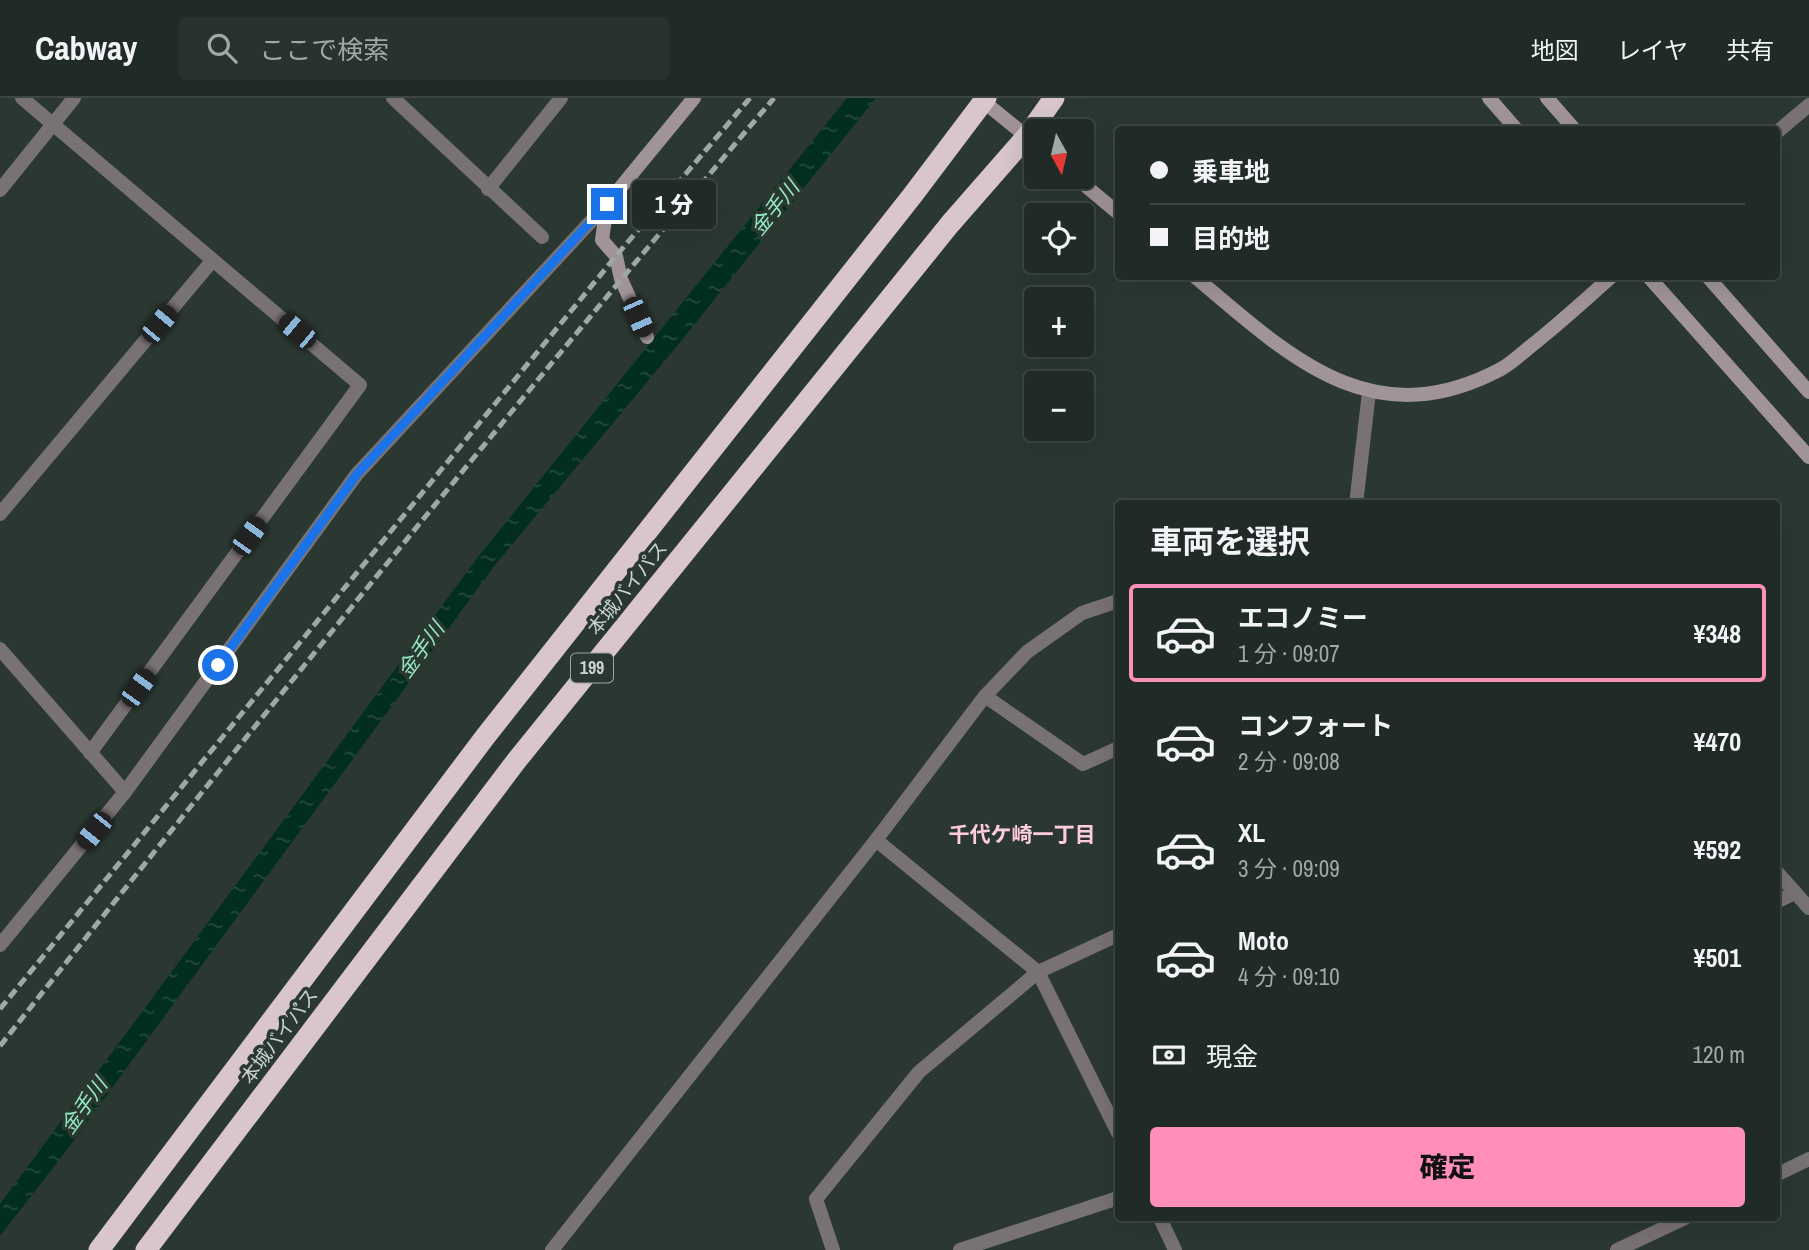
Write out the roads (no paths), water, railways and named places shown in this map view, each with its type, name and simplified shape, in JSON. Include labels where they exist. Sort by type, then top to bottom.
[{"type":"highway","name":"本城バイパス","points":[[1043,119],[1054,98]]},
{"type":"highway","name":"本城バイパス","points":[[99,1250],[485,737],[985,100]]},
{"type":"highway","name":"本城バイパス","points":[[146,1250],[517,760],[941,235],[1024,148]]},
{"type":"street","points":[[22,98],[360,385],[90,752]]},
{"type":"street","points":[[0,190],[74,98]]},
{"type":"street","points":[[393,98],[542,237]]},
{"type":"street","points":[[488,189],[561,98]]},
{"type":"street","points":[[0,945],[125,792],[357,474],[607,204],[694,98]]},
{"type":"street","points":[[1489,98],[1514,126]]},
{"type":"street","points":[[1547,98],[1572,126]]},
{"type":"street","points":[[985,100],[1024,133]]},
{"type":"street","points":[[1780,130],[1809,105]]},
{"type":"street","points":[[1089,189],[1115,210]]},
{"type":"street","points":[[607,204],[602,240],[617,256],[621,279],[647,337]]},
{"type":"street","points":[[0,514],[212,261]]},
{"type":"street","points":[[1199,280],[1280,348],[1323,375],[1369,392],[1411,396],[1454,389],[1503,368],[1607,280]]},
{"type":"street","points":[[1652,280],[1809,457]]},
{"type":"street","points":[[1711,280],[1809,392]]},
{"type":"street","points":[[1356,500],[1369,392]]},
{"type":"street","points":[[552,1250],[876,840],[985,696],[1027,652],[1082,612],[1115,602]]},
{"type":"street","points":[[0,649],[125,792]]},
{"type":"street","points":[[985,696],[1083,764],[1115,749]]},
{"type":"street","points":[[876,840],[1038,972],[1115,1127]]},
{"type":"street","points":[[1780,875],[1809,908]]},
{"type":"street","points":[[1780,900],[1796,892]]},
{"type":"street","points":[[833,1250],[816,1199],[919,1072],[1038,972],[1115,936]]},
{"type":"street","points":[[1780,1173],[1809,1159]]},
{"type":"street","points":[[960,1250],[1115,1199]]},
{"type":"street","points":[[1161,1221],[1175,1250]]},
{"type":"street","points":[[1617,1250],[1679,1221]]},
{"type":"water","name":"金手川","points":[[847,98],[876,98],[677,346],[495,565],[60,1159],[0,1236],[0,1204],[478,557]]},
{"type":"railway","points":[[0,1009],[616,256],[750,98]]},
{"type":"railway","points":[[0,1046],[383,569],[577,332],[774,98]]},
{"type":"district","name":"千代ケ崎一丁目","points":[[1022,835]]}]
